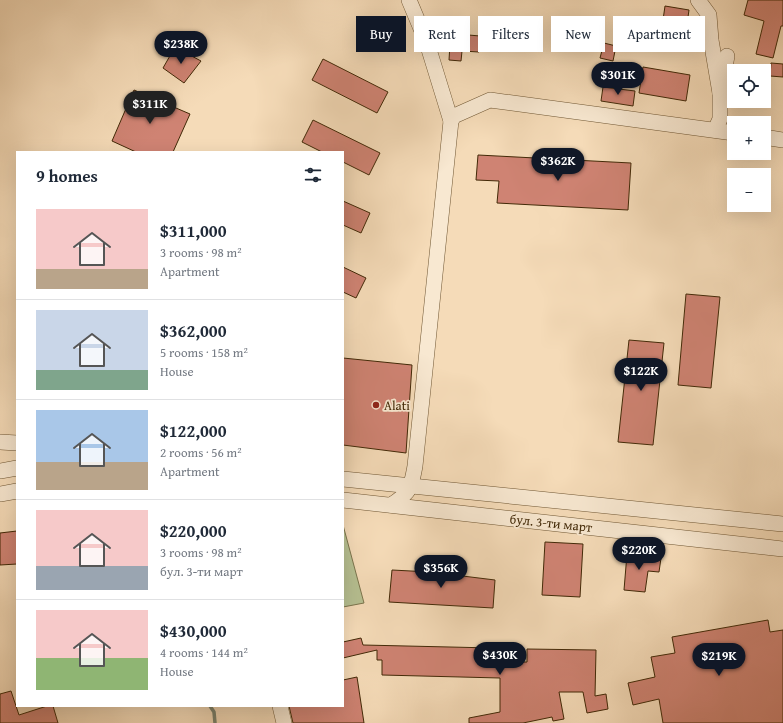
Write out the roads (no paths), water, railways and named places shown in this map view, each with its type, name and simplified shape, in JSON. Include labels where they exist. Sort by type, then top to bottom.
[{"type":"street","points":[[391,505],[403,497],[411,487],[416,458],[451,121],[426,44],[409,0]]},
{"type":"street","points":[[698,0],[709,16],[711,40],[720,93],[720,119],[715,130]]},
{"type":"street","points":[[720,93],[727,56]]},
{"type":"street","points":[[451,121],[454,116],[490,100],[727,132]]},
{"type":"street","points":[[771,138],[783,140]]},
{"type":"street","points":[[0,442],[16,444]]},
{"type":"street","points":[[0,471],[16,468]]},
{"type":"street","name":"бул. 3-ти март","points":[[344,479],[783,524]]},
{"type":"street","points":[[0,494],[16,491]]},
{"type":"street","name":"бул. 3-ти март","points":[[344,500],[783,548]]},
{"type":"street","points":[[280,707],[284,723]]},
{"type":"waterway","points":[[211,707],[214,712],[215,723]]},
{"type":"place","name":"Alati","points":[[376,405]]}]
